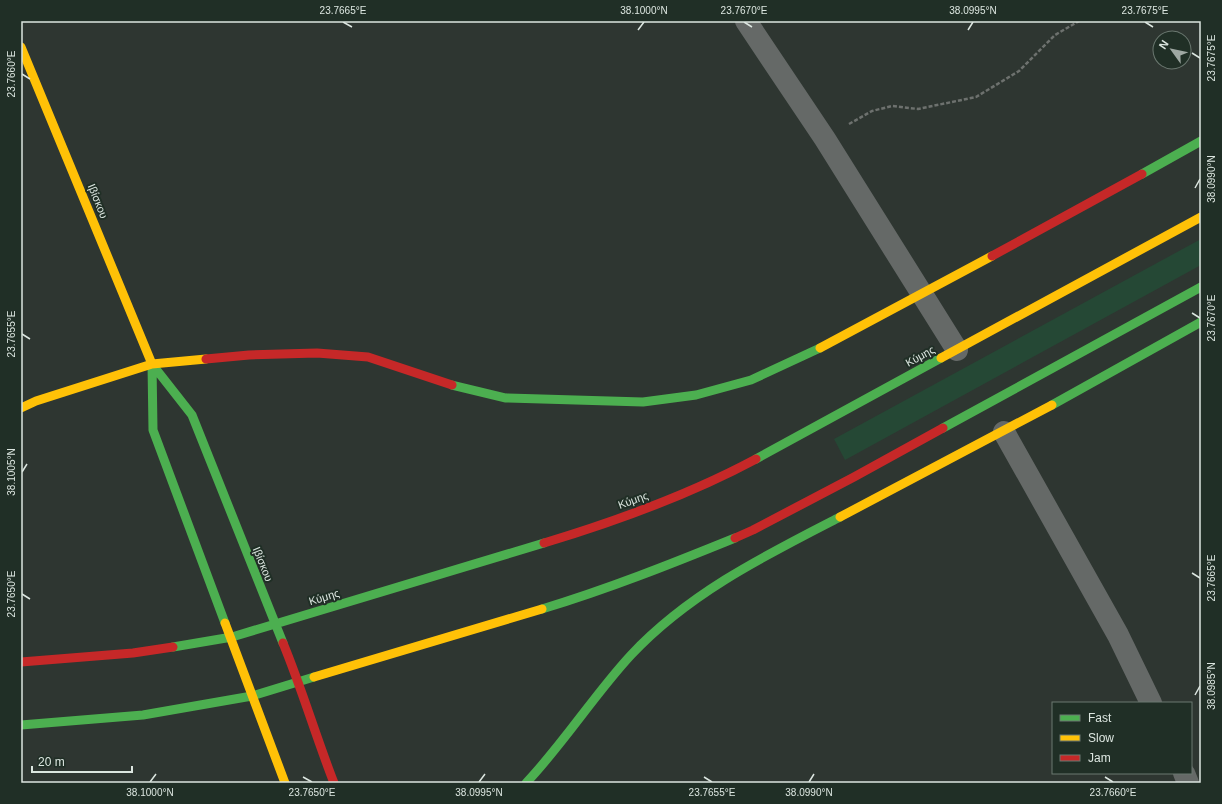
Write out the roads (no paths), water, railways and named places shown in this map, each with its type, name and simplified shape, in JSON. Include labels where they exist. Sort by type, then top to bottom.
[{"type":"street","points":[[746,21],[825,138],[957,350]]},
{"type":"street","name":"Ιβίσκου","points":[[21,46],[152,364],[192,415],[274,625],[299,681],[313,728],[334,783]]},
{"type":"street","points":[[21,408],[36,401],[152,364],[249,355],[317,353],[368,357],[434,380],[506,398],[599,402],[643,402],[696,395],[751,380],[798,359],[923,294],[1201,142]]},
{"type":"street","name":"Κύμης","points":[[21,662],[133,653],[232,637],[566,536],[653,506],[730,473],[1201,217]]},
{"type":"street","points":[[21,725],[143,715],[252,696],[581,597],[672,564],[753,530],[854,477],[1201,287]]},
{"type":"street","points":[[526,783],[544,766],[583,712],[632,654],[688,604],[758,560],[1004,432],[1201,322]]},
{"type":"street","name":"Ιβίσκου","points":[[152,364],[153,430],[232,637],[252,696],[285,783]]},
{"type":"street","points":[[1004,432],[1118,635],[1151,702]]}]
